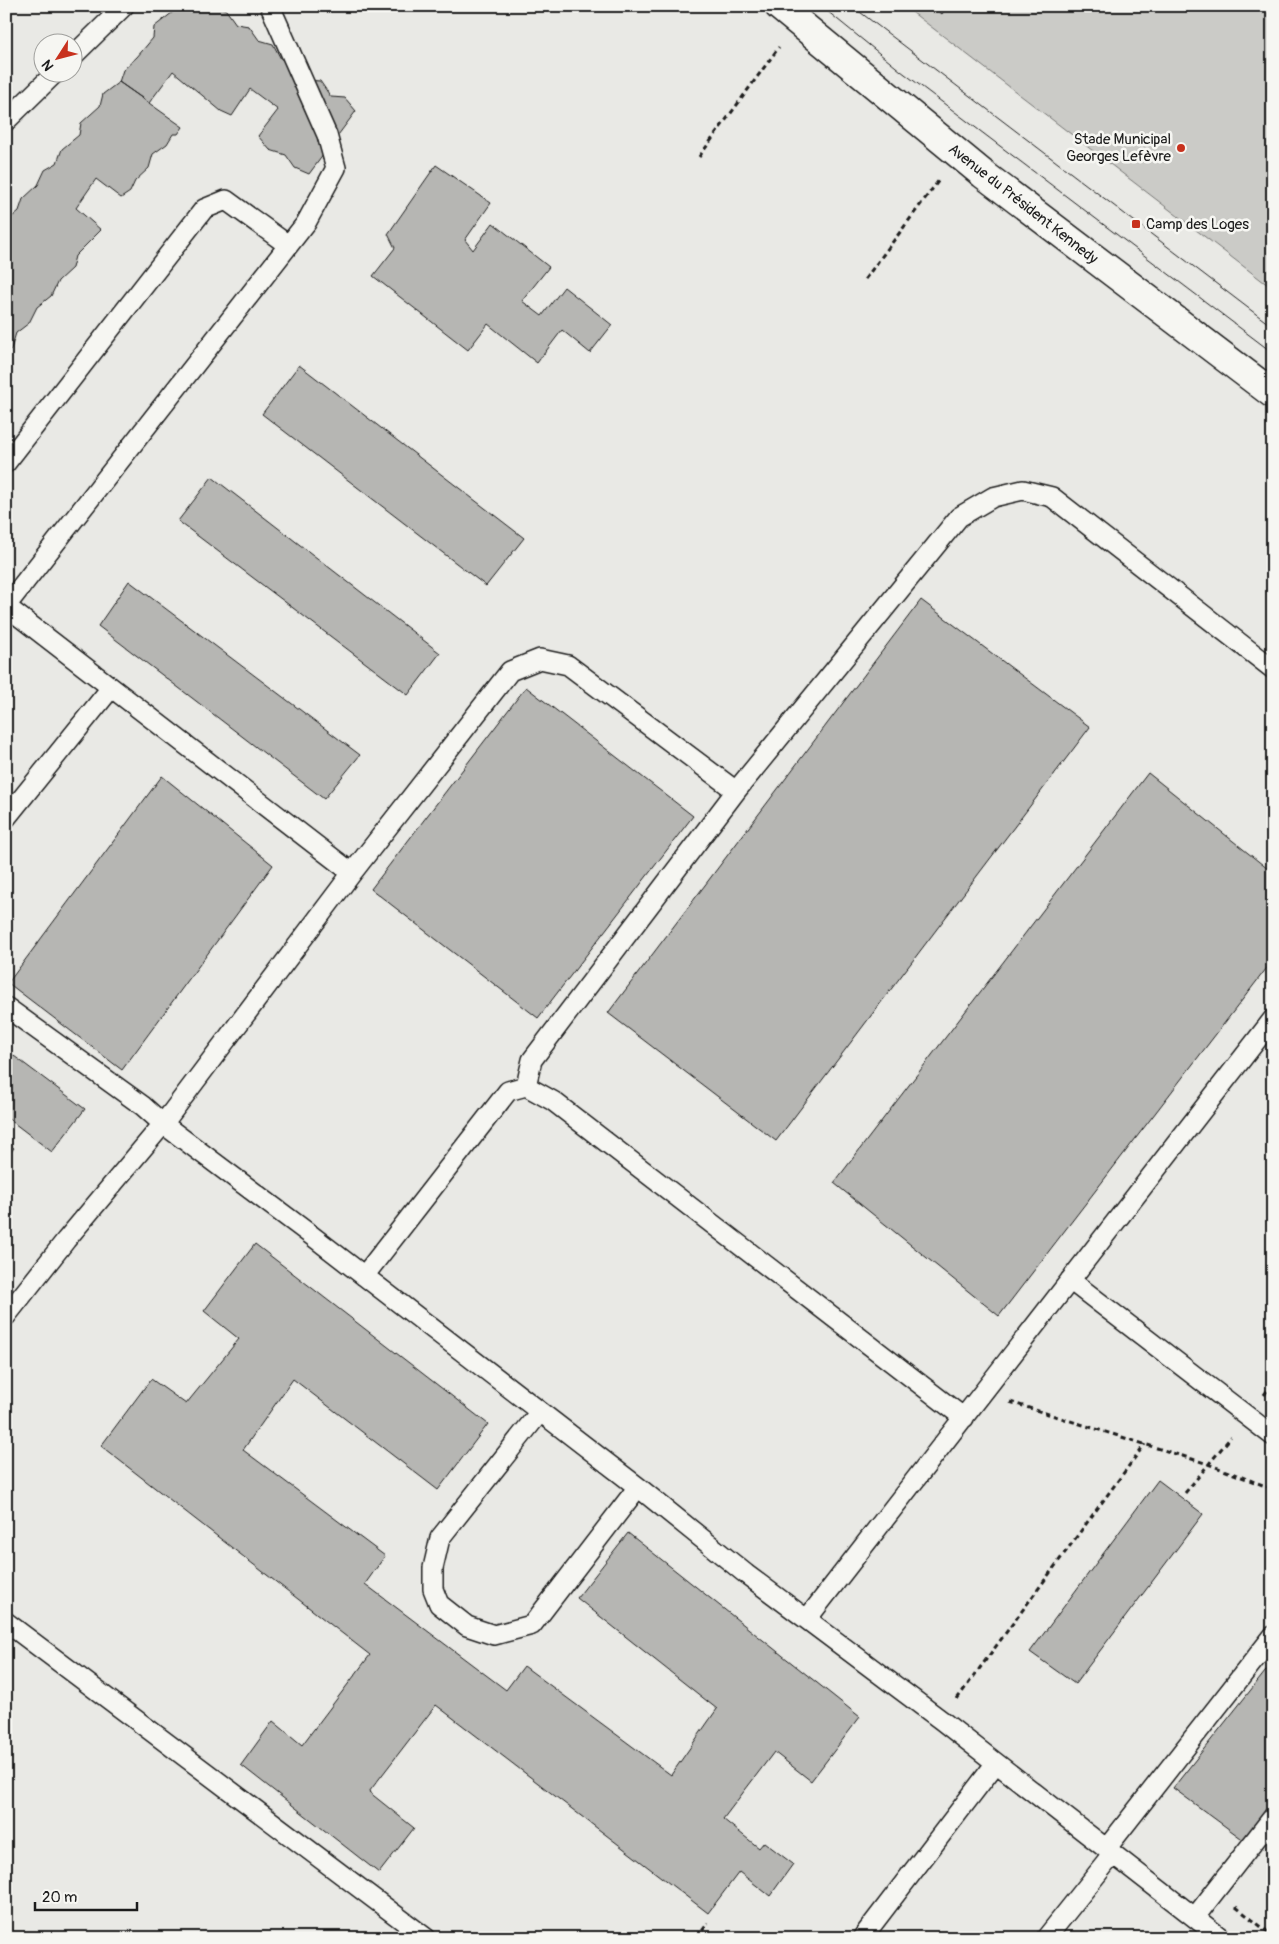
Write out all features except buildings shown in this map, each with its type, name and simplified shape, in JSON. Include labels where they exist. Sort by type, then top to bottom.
[{"type":"street","name":"Avenue du Président Kennedy","points":[[779,6],[983,174],[1273,394]]},
{"type":"lane","points":[[82,47],[124,6]]},
{"type":"lane","points":[[270,6],[327,134],[336,168],[306,223],[7,606],[352,874]]},
{"type":"lane","points":[[6,121],[46,82]]},
{"type":"lane","points":[[6,463],[204,209],[226,200],[288,245]]},
{"type":"lane","points":[[526,1086],[532,1060],[736,791],[959,517],[993,497],[1023,490],[1052,497],[1273,669]]},
{"type":"lane","points":[[6,1316],[66,1240],[163,1124],[352,874],[510,671],[540,659],[568,665],[736,791]]},
{"type":"lane","points":[[6,818],[111,688]]},
{"type":"lane","points":[[6,1007],[143,1106],[163,1124],[638,1487],[746,1574],[941,1720],[1221,1938]]},
{"type":"lane","points":[[807,1619],[1273,1019]]},
{"type":"lane","points":[[364,1276],[508,1091],[526,1086],[552,1101],[964,1418]]},
{"type":"lane","points":[[1070,1280],[1273,1436]]},
{"type":"lane","points":[[540,1412],[440,1538],[433,1568],[433,1589],[440,1604],[467,1626],[494,1634],[532,1625],[638,1487]]},
{"type":"lane","points":[[6,1622],[426,1938]]},
{"type":"lane","points":[[1046,1938],[1273,1636]]},
{"type":"lane","points":[[862,1938],[996,1763]]},
{"type":"lane","points":[[1195,1917],[1273,1817]]},
{"type":"path","points":[[699,157],[782,42]]},
{"type":"path","points":[[865,279],[942,176]]},
{"type":"path","points":[[983,1394],[1208,1464],[1273,1489]]},
{"type":"path","points":[[941,1720],[1145,1444]]},
{"type":"path","points":[[696,1938],[708,1923]]},
{"type":"shaded area","name":"Stade Municipal Georges Lefèvre","points":[[904,6],[1273,6],[1273,289]]},
{"type":"tram line","points":[[821,6],[901,71],[1273,353]]},
{"type":"tram line","points":[[852,6],[1273,327]]},
{"type":"place","name":"Stade Municipal Georges Lefèvre","points":[[1181,148]]},
{"type":"place","name":"Camp des Loges","points":[[1136,224]]}]
